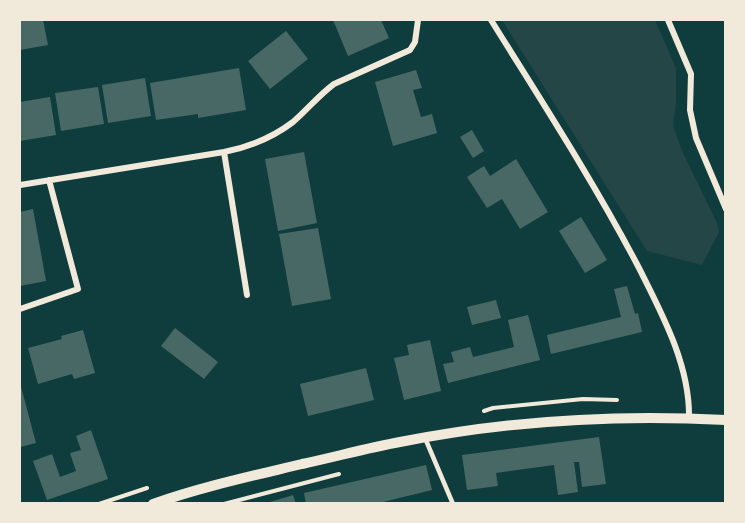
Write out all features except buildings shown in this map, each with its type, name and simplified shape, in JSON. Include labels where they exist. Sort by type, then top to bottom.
[{"type":"street","points":[[20,185],[224,152],[253,145],[275,135],[294,121],[334,84],[410,50],[415,42],[418,20]]},
{"type":"street","points":[[491,20],[607,206],[657,303],[674,342],[682,370],[689,402],[689,418]]},
{"type":"street","points":[[668,20],[690,74],[690,110],[696,138],[726,209]]},
{"type":"street","points":[[224,152],[247,295]]},
{"type":"street","points":[[20,309],[78,289],[49,180]]},
{"type":"street","points":[[153,504],[225,483],[389,444],[425,438],[558,421],[689,418],[726,420]]},
{"type":"lane","points":[[425,438],[453,504]]},
{"type":"path","points":[[224,504],[350,472]]},
{"type":"shaded area","points":[[502,20],[655,20],[676,68],[676,103],[673,126],[719,232],[702,265],[647,251]]}]
